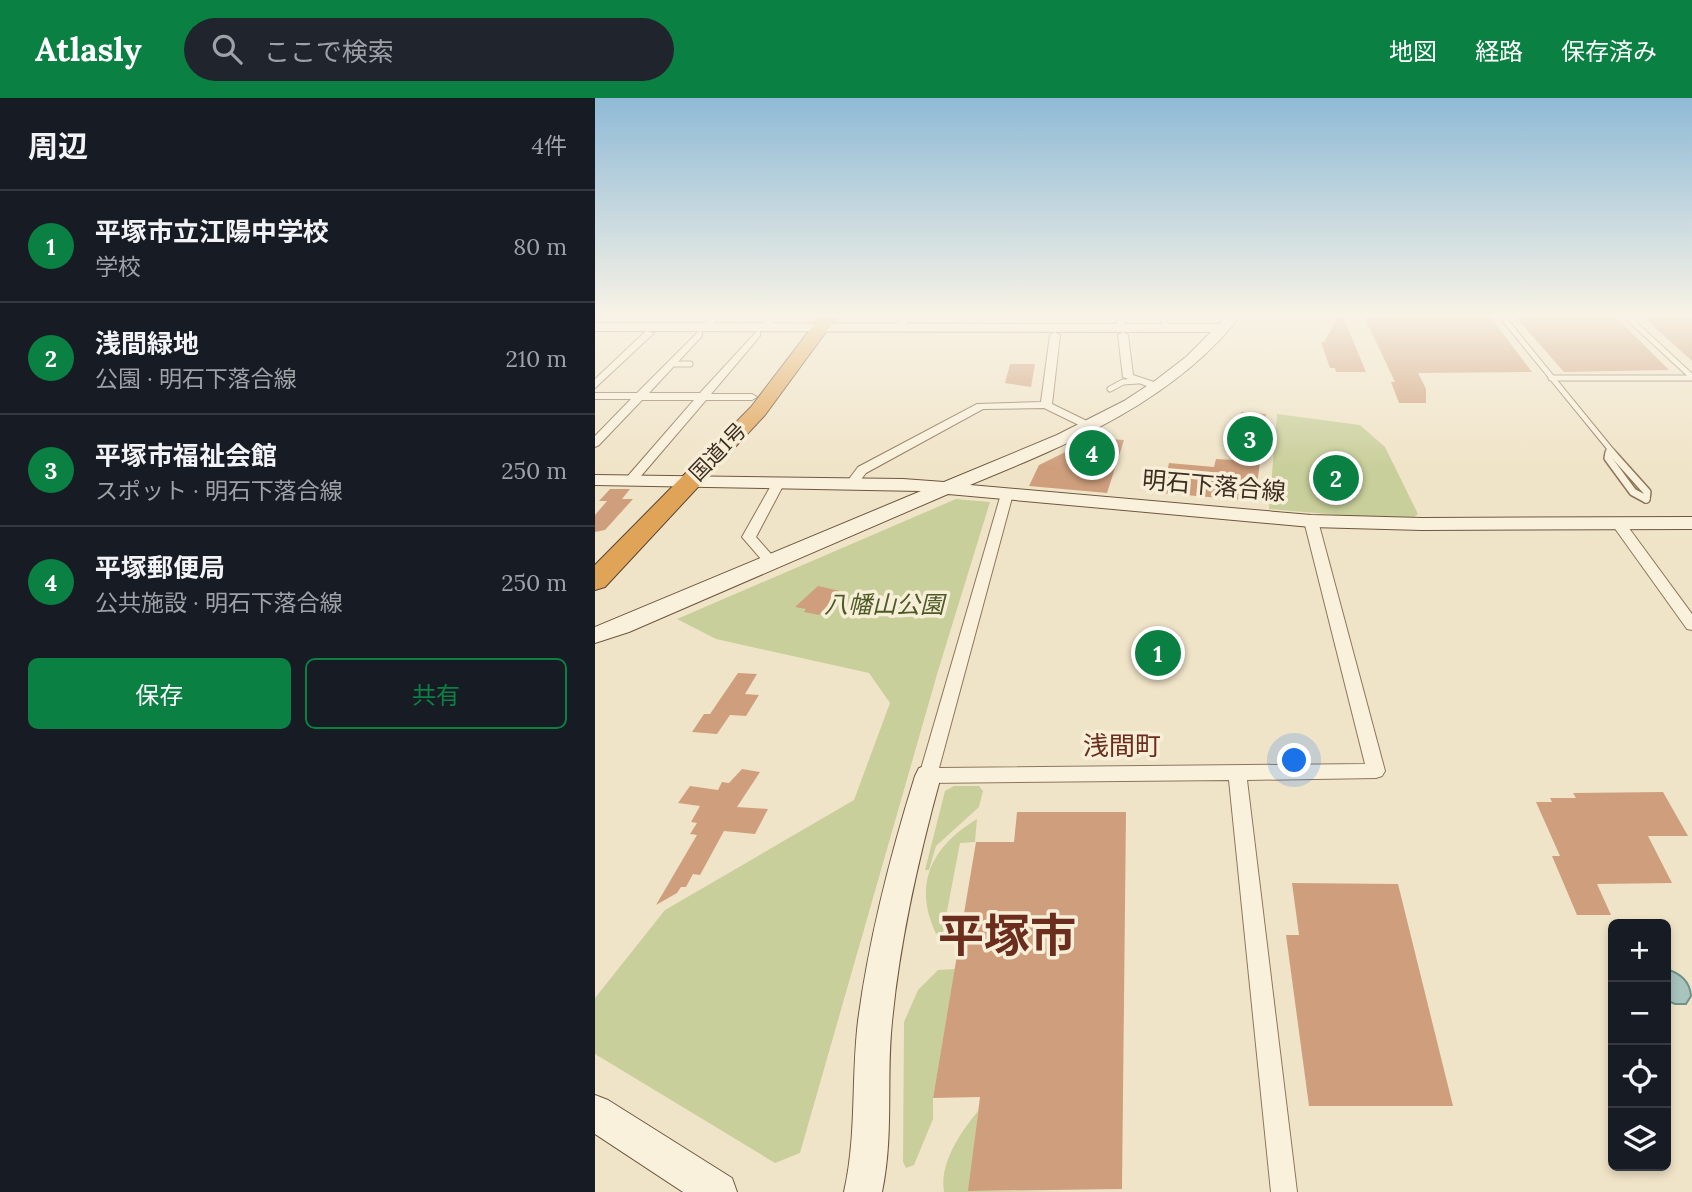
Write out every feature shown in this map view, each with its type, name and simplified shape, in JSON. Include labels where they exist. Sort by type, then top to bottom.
[{"type":"highway","name":"国道1号","points":[[598,570],[780,365]]},
{"type":"highway","name":"国道1号","points":[[680,480],[758,411],[788,365]]},
{"type":"street","points":[[595,385],[616,365]]},
{"type":"street","points":[[595,443],[669,365]]},
{"type":"street","points":[[631,480],[732,365]]},
{"type":"street","points":[[1046,405],[1050,365]]},
{"type":"street","points":[[1127,365],[1128,377],[1156,386]]},
{"type":"street","points":[[595,635],[621,627],[949,487],[1014,462],[1089,426],[1156,386],[1184,365]]},
{"type":"street","points":[[595,396],[752,397]]},
{"type":"street","points":[[852,483],[862,470],[981,406],[1046,405],[1089,426]]},
{"type":"street","points":[[863,1192],[874,1130],[875,1024],[889,933],[928,776],[1014,462]]},
{"type":"street","name":"明石下落合線","points":[[595,480],[949,487],[1311,521],[1692,523]]},
{"type":"street","points":[[772,563],[749,537],[779,482]]},
{"type":"street","points":[[928,776],[1376,771],[1311,521]]},
{"type":"street","points":[[1618,523],[1692,625]]},
{"type":"street","points":[[1237,773],[1284,1192]]},
{"type":"street","points":[[595,1113],[718,1192]]},
{"type":"lane","points":[[1541,365],[1609,450],[1647,492],[1646,499],[1633,492],[1608,458],[1609,450]]},
{"type":"lane","points":[[1679,365],[1692,377]]},
{"type":"lane","points":[[1551,378],[1692,377]]},
{"type":"lane","points":[[1110,389],[1123,382],[1138,381]]},
{"type":"green space","points":[[1277,414],[1360,425],[1385,447],[1418,514],[1414,517],[1349,516],[1269,509]]},
{"type":"green space","name":"八幡山公園","points":[[956,499],[990,502],[938,671],[800,1153],[775,1163],[595,1054],[595,998],[665,910],[854,800],[890,703],[869,673],[716,639],[677,619]]},
{"type":"green space","points":[[954,786],[979,786],[983,791],[979,807],[936,846],[929,870],[925,870],[945,791]]},
{"type":"green space","points":[[977,819],[975,842],[960,843],[941,943],[927,906],[929,873],[946,844]]},
{"type":"green space","points":[[955,969],[933,1098],[933,1119],[914,1165],[906,1168],[903,1162],[904,1022],[918,990],[938,970]]},
{"type":"green space","points":[[978,1111],[969,1191],[1064,1192],[944,1192],[943,1181],[948,1159],[958,1138]]},
{"type":"water","points":[[1671,971],[1686,982],[1691,996],[1686,1004],[1671,1002]]},
{"type":"building","points":[[1010,365],[1035,365],[1031,387],[1005,383]]},
{"type":"building","points":[[1329,365],[1363,365],[1366,372],[1336,372],[1335,368],[1330,368]]},
{"type":"building","points":[[1387,365],[1527,365],[1532,372],[1418,373],[1426,389],[1426,403],[1399,403],[1391,382],[1395,382]]},
{"type":"building","points":[[1558,365],[1664,365],[1669,370],[1564,372]]},
{"type":"building","points":[[1241,412],[1266,414],[1255,501],[1162,493],[1169,463],[1214,467],[1216,459],[1234,460]]},
{"type":"building","points":[[1100,435],[1108,439],[1124,440],[1107,493],[1029,486],[1039,465]]},
{"type":"building","points":[[610,489],[630,489],[622,499],[633,499],[605,530],[595,532],[595,515],[607,501],[599,501]]},
{"type":"building","points":[[818,586],[840,591],[819,615],[795,607]]},
{"type":"building","points":[[869,597],[869,609],[849,612],[852,599]]},
{"type":"building","points":[[738,673],[757,674],[745,694],[759,695],[746,716],[730,715],[717,734],[692,732],[704,714],[710,714]]},
{"type":"building","points":[[742,769],[760,772],[737,807],[768,809],[755,834],[724,831],[700,875],[693,874],[686,887],[681,887],[677,893],[656,905],[697,835],[690,834],[697,823],[691,822],[700,806],[678,803],[690,786],[718,790],[722,782],[729,783]]},
{"type":"building","points":[[1663,792],[1688,836],[1648,836],[1672,883],[1597,884],[1611,915],[1577,915],[1552,856],[1560,856],[1536,802],[1552,802],[1550,798],[1576,798],[1573,793]]},
{"type":"building","points":[[1017,812],[1126,812],[1122,1189],[968,1191],[980,1097],[933,1098],[976,842],[1014,842]]},
{"type":"building","points":[[1292,883],[1398,884],[1453,1106],[1309,1106],[1286,935],[1299,935]]},
{"type":"place","name":"平塚市福祉会館","points":[[1250,439]]},
{"type":"place","name":"平塚郵便局","points":[[1092,453]]},
{"type":"place","name":"浅間緑地","points":[[1336,478]]},
{"type":"place","name":"平塚市立江陽中学校","points":[[1158,653]]},
{"type":"district","name":"浅間町","points":[[1122,746]]},
{"type":"district","name":"平塚市","points":[[1007,936]]}]
